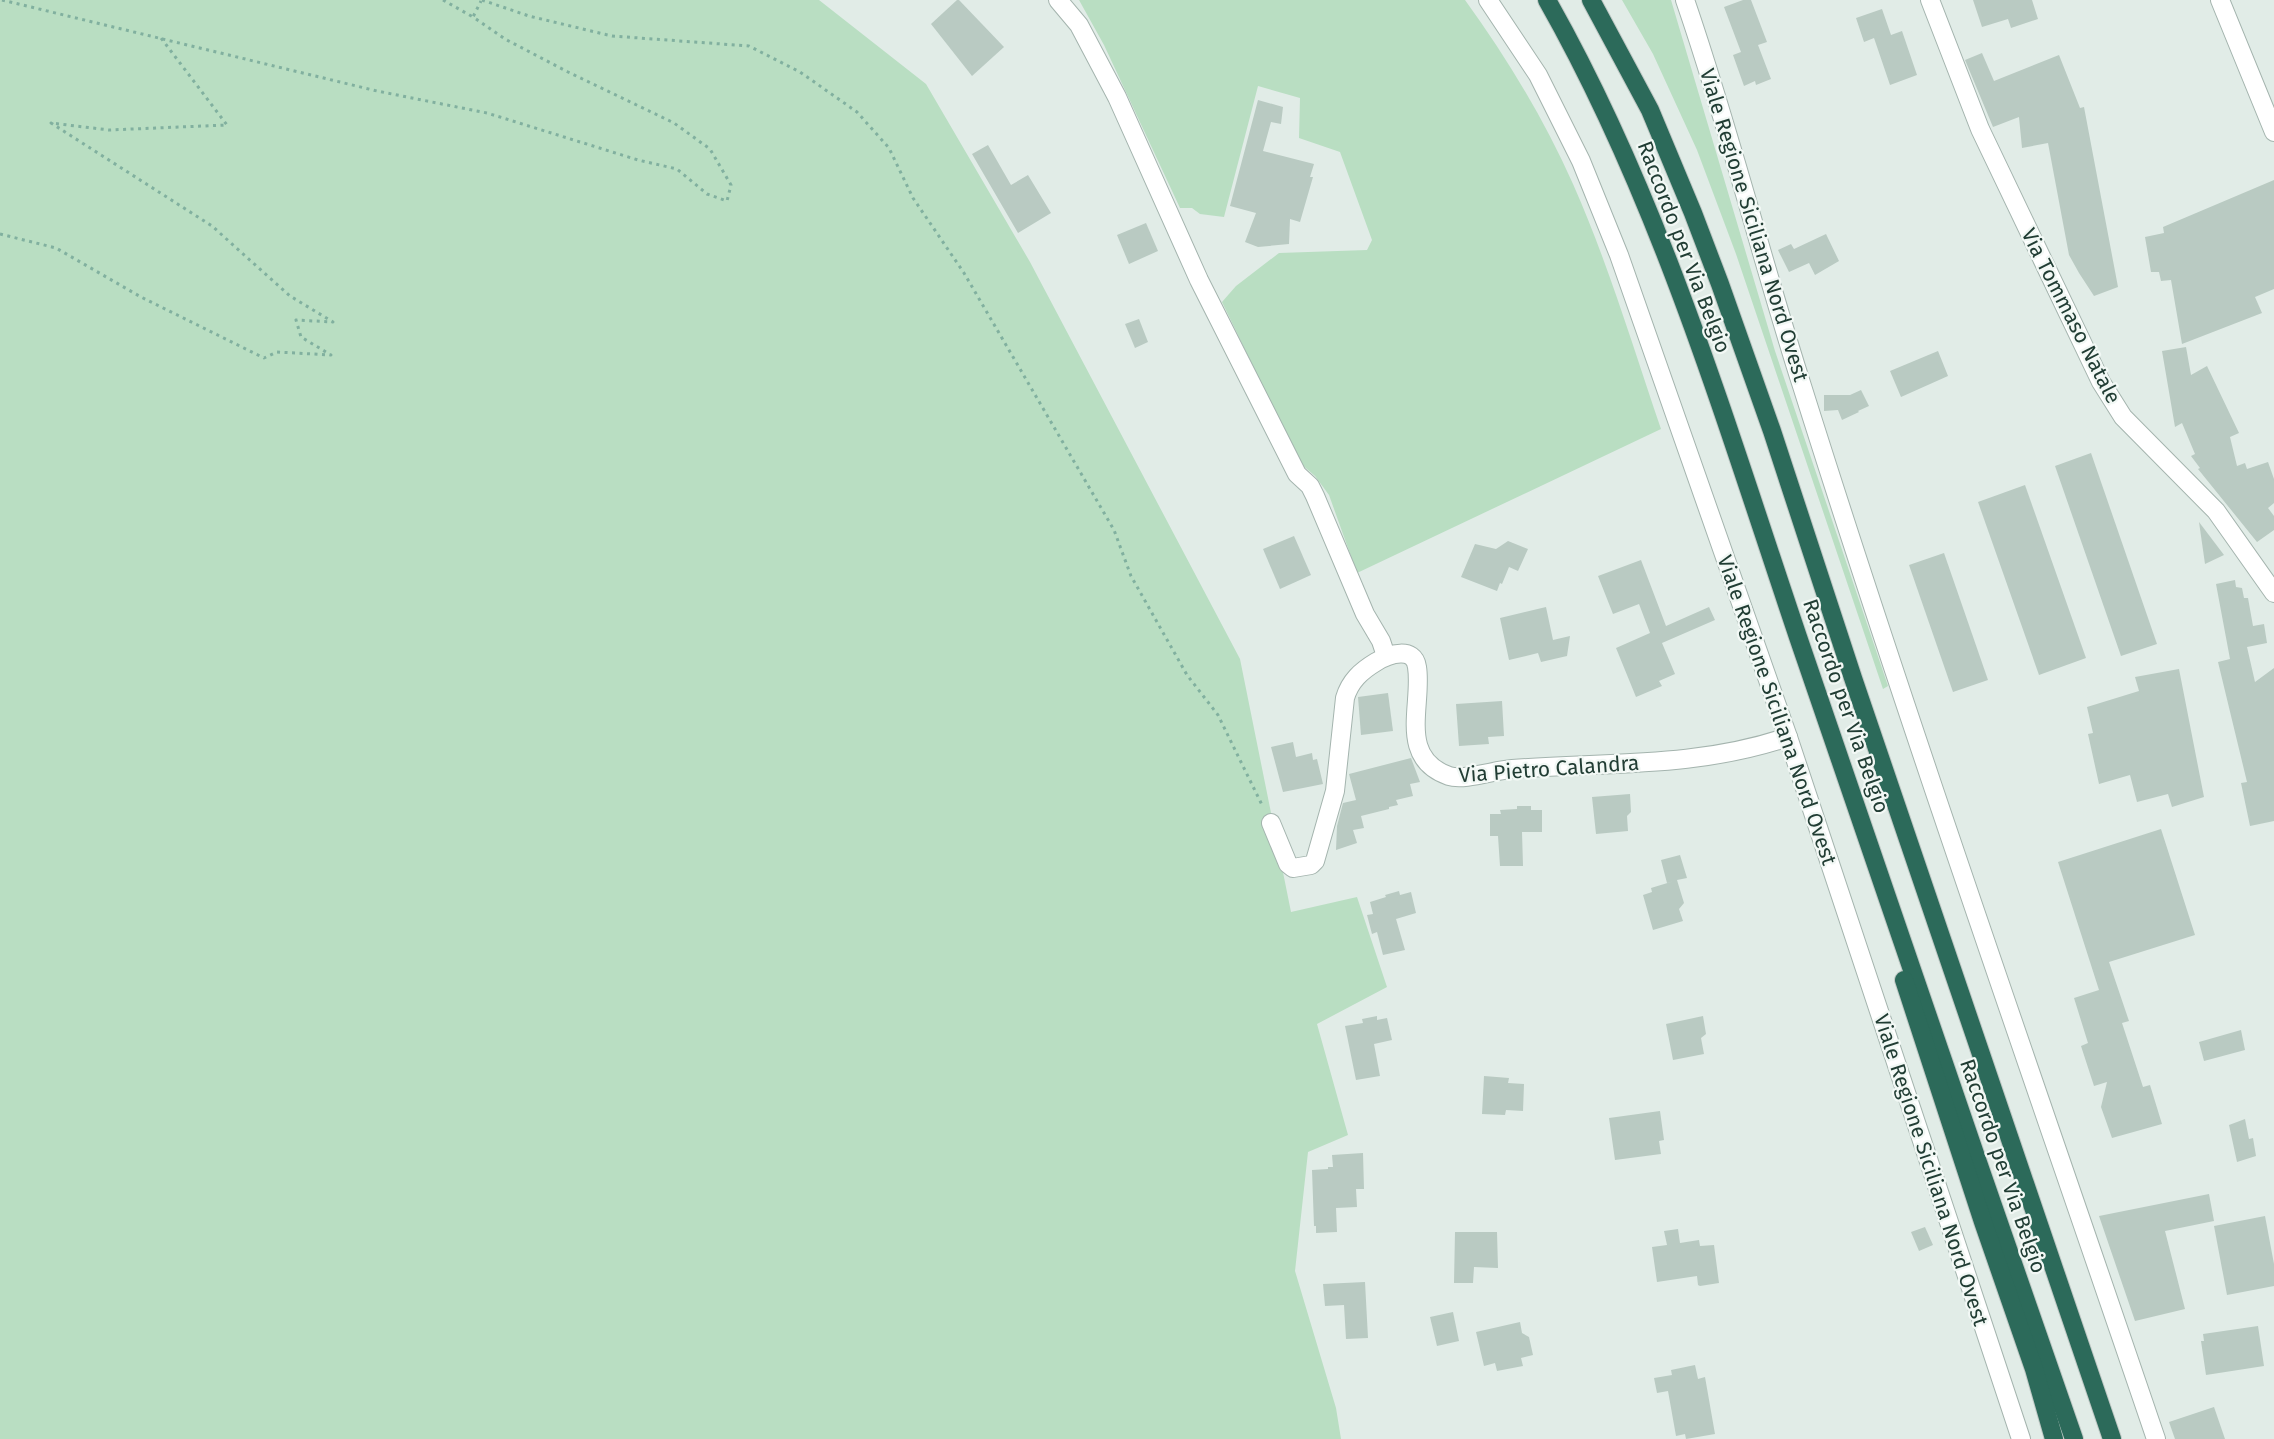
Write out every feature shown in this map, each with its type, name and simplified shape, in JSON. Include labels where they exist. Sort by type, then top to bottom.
[{"type":"highway","name":"Raccordo per Via Belgio","points":[[1547,0],[1580,58],[1611,123],[1657,233],[1724,416],[1856,808],[2074,1439]]},
{"type":"highway","name":"Raccordo per Via Belgio","points":[[1591,0],[1650,110],[1689,203],[1719,284],[1772,431],[1857,689],[2112,1439]]},
{"type":"highway","points":[[1856,808],[1911,1005],[2034,1369],[2054,1439]]},
{"type":"street","points":[[1058,0],[1079,25],[1117,97],[1199,280],[1297,474],[1310,486],[1315,496],[1386,656],[1364,670],[1348,687],[1335,790],[1315,861],[1311,865],[1293,868],[1288,864],[1270,823]]},
{"type":"street","name":"Viale Regione Siciliana Nord Ovest","points":[[1488,0],[1538,75],[1581,161],[1619,255],[1788,737],[2021,1439]]},
{"type":"street","name":"Viale Regione Siciliana Nord Ovest","points":[[1685,0],[1804,395],[2005,998],[2156,1439]]},
{"type":"street","name":"Via Tommaso Natale","points":[[1930,0],[1980,129],[2101,382],[2123,417],[2216,510],[2274,593]]},
{"type":"street","points":[[2220,0],[2274,132]]},
{"type":"street","name":"Via Pietro Calandra","points":[[1386,656],[1404,654],[1411,655],[1416,660],[1418,686],[1415,714],[1419,748],[1430,764],[1449,776],[1463,777],[1520,768],[1697,759],[1756,748],[1788,737]]},
{"type":"path","points":[[2,0],[377,91],[487,113],[638,160],[677,169],[707,194],[727,201],[731,184],[710,149],[674,123],[505,39],[443,0]]},
{"type":"path","points":[[473,17],[482,0],[529,16],[612,36],[749,46],[800,72],[857,111],[889,148],[913,198],[964,273],[1114,530],[1131,576],[1187,675],[1218,715],[1270,823]]},
{"type":"path","points":[[0,234],[56,248],[141,297],[264,358],[277,352],[331,355],[301,337],[296,320],[333,322],[290,296],[212,226],[51,123],[109,130],[227,124],[160,37]]},
{"type":"green space","points":[[0,0],[819,0],[926,84],[1030,262],[1240,659],[1291,912],[1357,897],[1387,987],[1317,1024],[1348,1135],[1308,1152],[1295,1271],[1336,1408],[1341,1439],[0,1439]]},
{"type":"green space","points":[[1079,0],[1465,0],[1524,89],[1573,184],[1609,275],[1661,429],[1357,573],[1329,495],[1315,476],[1300,463],[1222,302],[1236,286],[1279,253],[1367,250],[1372,240],[1340,152],[1299,138],[1300,98],[1258,86],[1224,217],[1200,214],[1192,208],[1180,208],[1104,45]]},
{"type":"green space","points":[[1622,0],[1671,0],[1775,351],[1888,686],[1883,689],[1736,254],[1697,150],[1653,54]]},
{"type":"building","points":[[957,0],[1004,47],[972,76],[931,24]]},
{"type":"building","points":[[1743,0],[1751,0],[1767,42],[1758,45],[1771,79],[1756,85],[1755,81],[1744,86],[1733,55],[1741,52],[1724,7]]},
{"type":"building","points":[[1973,0],[2032,0],[2038,19],[2011,28],[2008,19],[1982,27]]},
{"type":"building","points":[[1882,9],[1891,35],[1902,31],[1917,75],[1890,85],[1874,38],[1864,42],[1856,18]]},
{"type":"building","points":[[1982,53],[1994,81],[2059,55],[2080,108],[2084,107],[2118,287],[2094,296],[2069,255],[2048,143],[2022,148],[2019,117],[1993,127],[1965,60]]},
{"type":"building","points":[[1258,100],[1283,107],[1281,124],[1271,122],[1263,151],[1314,164],[1310,177],[1313,177],[1300,222],[1290,219],[1289,244],[1258,247],[1245,242],[1256,213],[1230,206]]},
{"type":"building","points":[[988,145],[1011,185],[1028,175],[1051,213],[1018,233],[972,154]]},
{"type":"building","points":[[2274,180],[2274,289],[2255,297],[2262,313],[2182,344],[2171,280],[2161,281],[2159,272],[2151,272],[2145,237],[2164,233],[2163,227]]},
{"type":"building","points":[[1146,223],[1158,251],[1129,264],[1117,235]]},
{"type":"building","points":[[1826,234],[1839,261],[1815,275],[1809,263],[1789,272],[1778,250],[1791,244],[1794,249]]},
{"type":"building","points":[[1139,319],[1148,342],[1135,348],[1125,324]]},
{"type":"building","points":[[2186,347],[2191,375],[2207,366],[2239,433],[2230,437],[2237,466],[2245,463],[2247,469],[2268,462],[2274,479],[2274,503],[2268,508],[2274,516],[2274,530],[2257,542],[2198,469],[2200,468],[2191,456],[2195,454],[2182,423],[2175,427],[2162,351]]},
{"type":"building","points":[[1938,351],[1948,376],[1901,397],[1890,371]]},
{"type":"building","points":[[1861,390],[1869,406],[1859,412],[1842,420],[1838,410],[1824,411],[1824,395],[1850,395]]},
{"type":"building","points":[[2091,453],[2157,644],[2121,656],[2055,466]]},
{"type":"building","points":[[2025,485],[2086,658],[2039,675],[1978,502]]},
{"type":"building","points":[[2199,522],[2224,555],[2205,564]]},
{"type":"building","points":[[1294,536],[1311,575],[1280,589],[1263,549]]},
{"type":"building","points":[[1508,541],[1528,549],[1518,571],[1509,567],[1497,591],[1461,577],[1475,544],[1496,549]]},
{"type":"building","points":[[1944,553],[1988,680],[1953,692],[1909,565]]},
{"type":"building","points":[[1641,560],[1666,626],[1709,607],[1715,620],[1662,643],[1675,674],[1659,681],[1662,686],[1636,697],[1616,648],[1650,633],[1639,604],[1613,614],[1598,576]]},
{"type":"building","points":[[2235,580],[2236,587],[2242,588],[2244,598],[2248,598],[2253,626],[2264,624],[2267,643],[2247,647],[2255,682],[2274,668],[2274,821],[2250,826],[2241,783],[2247,782],[2218,662],[2230,659],[2216,584]]},
{"type":"building","points":[[1546,607],[1553,640],[1570,636],[1567,656],[1541,662],[1538,653],[1509,660],[1500,618]]},
{"type":"building","points":[[2179,669],[2204,797],[2172,807],[2168,794],[2137,802],[2130,775],[2099,784],[2088,734],[2093,733],[2087,707],[2139,691],[2135,677]]},
{"type":"building","points":[[1388,693],[1393,731],[1361,735],[1358,697]]},
{"type":"building","points":[[1502,701],[1504,736],[1488,737],[1489,744],[1459,746],[1456,704]]},
{"type":"building","points":[[1293,742],[1296,757],[1312,753],[1313,760],[1317,759],[1323,784],[1283,792],[1271,747]]},
{"type":"building","points":[[1411,758],[1420,782],[1410,784],[1413,796],[1396,800],[1398,805],[1389,807],[1389,809],[1361,816],[1364,828],[1353,830],[1357,843],[1336,850],[1337,826],[1343,803],[1356,800],[1349,774]]},
{"type":"building","points":[[1630,794],[1631,812],[1627,816],[1628,831],[1596,834],[1592,797]]},
{"type":"building","points":[[1517,806],[1531,806],[1531,810],[1542,810],[1542,832],[1522,832],[1523,866],[1500,866],[1498,836],[1490,836],[1490,814],[1501,814],[1500,810],[1517,809]]},
{"type":"building","points":[[2161,829],[2195,935],[2109,962],[2129,1021],[2122,1023],[2143,1087],[2150,1085],[2162,1124],[2112,1138],[2101,1107],[2107,1082],[2094,1086],[2081,1046],[2088,1043],[2074,998],[2099,990],[2058,862]]},
{"type":"building","points":[[1680,855],[1687,878],[1677,880],[1684,903],[1679,909],[1683,921],[1653,930],[1643,895],[1652,892],[1651,888],[1674,881],[1667,883],[1661,860]]},
{"type":"building","points":[[1399,891],[1400,895],[1411,892],[1416,913],[1396,919],[1405,950],[1383,955],[1377,932],[1372,934],[1367,915],[1373,914],[1370,902]]},
{"type":"building","points":[[1377,1016],[1377,1020],[1387,1018],[1392,1040],[1374,1044],[1380,1076],[1356,1080],[1345,1026],[1363,1023],[1362,1019]]},
{"type":"building","points":[[1703,1016],[1706,1034],[1701,1038],[1704,1054],[1673,1060],[1666,1024]]},
{"type":"building","points":[[2241,1030],[2245,1050],[2204,1061],[2199,1042]]},
{"type":"building","points":[[1484,1076],[1509,1078],[1508,1083],[1524,1084],[1523,1111],[1506,1110],[1505,1115],[1482,1114]]},
{"type":"building","points":[[1660,1111],[1664,1140],[1659,1141],[1661,1154],[1615,1160],[1609,1118]]},
{"type":"building","points":[[2245,1119],[2249,1139],[2253,1138],[2256,1156],[2237,1162],[2229,1125]]},
{"type":"building","points":[[1363,1153],[1364,1189],[1356,1189],[1357,1207],[1336,1208],[1337,1232],[1316,1233],[1312,1170],[1333,1167],[1332,1155]]},
{"type":"building","points":[[2209,1194],[2214,1221],[2165,1231],[2185,1309],[2135,1321],[2099,1216]]},
{"type":"building","points":[[2265,1216],[2274,1264],[2274,1286],[2227,1295],[2214,1226]]},
{"type":"building","points":[[1925,1227],[1933,1245],[1919,1251],[1911,1232]]},
{"type":"building","points":[[1678,1229],[1680,1243],[1699,1240],[1700,1246],[1714,1245],[1719,1283],[1700,1286],[1697,1276],[1657,1282],[1652,1247],[1667,1245],[1664,1231]]},
{"type":"building","points":[[1455,1232],[1497,1232],[1498,1268],[1474,1267],[1473,1283],[1454,1283]]},
{"type":"building","points":[[1365,1282],[1368,1338],[1346,1339],[1344,1305],[1325,1306],[1323,1284]]},
{"type":"building","points":[[1453,1312],[1459,1341],[1437,1346],[1430,1317]]},
{"type":"building","points":[[1520,1322],[1522,1333],[1529,1337],[1533,1355],[1521,1358],[1523,1366],[1497,1371],[1495,1363],[1484,1366],[1476,1332]]},
{"type":"building","points":[[2258,1326],[2264,1366],[2206,1375],[2201,1341],[2204,1341],[2203,1334]]},
{"type":"building","points":[[1695,1365],[1698,1379],[1705,1377],[1715,1434],[1686,1439],[1685,1434],[1676,1436],[1668,1391],[1657,1393],[1654,1378],[1672,1375],[1671,1370]]},
{"type":"building","points":[[2214,1407],[2225,1439],[2175,1439],[2169,1422]]}]
